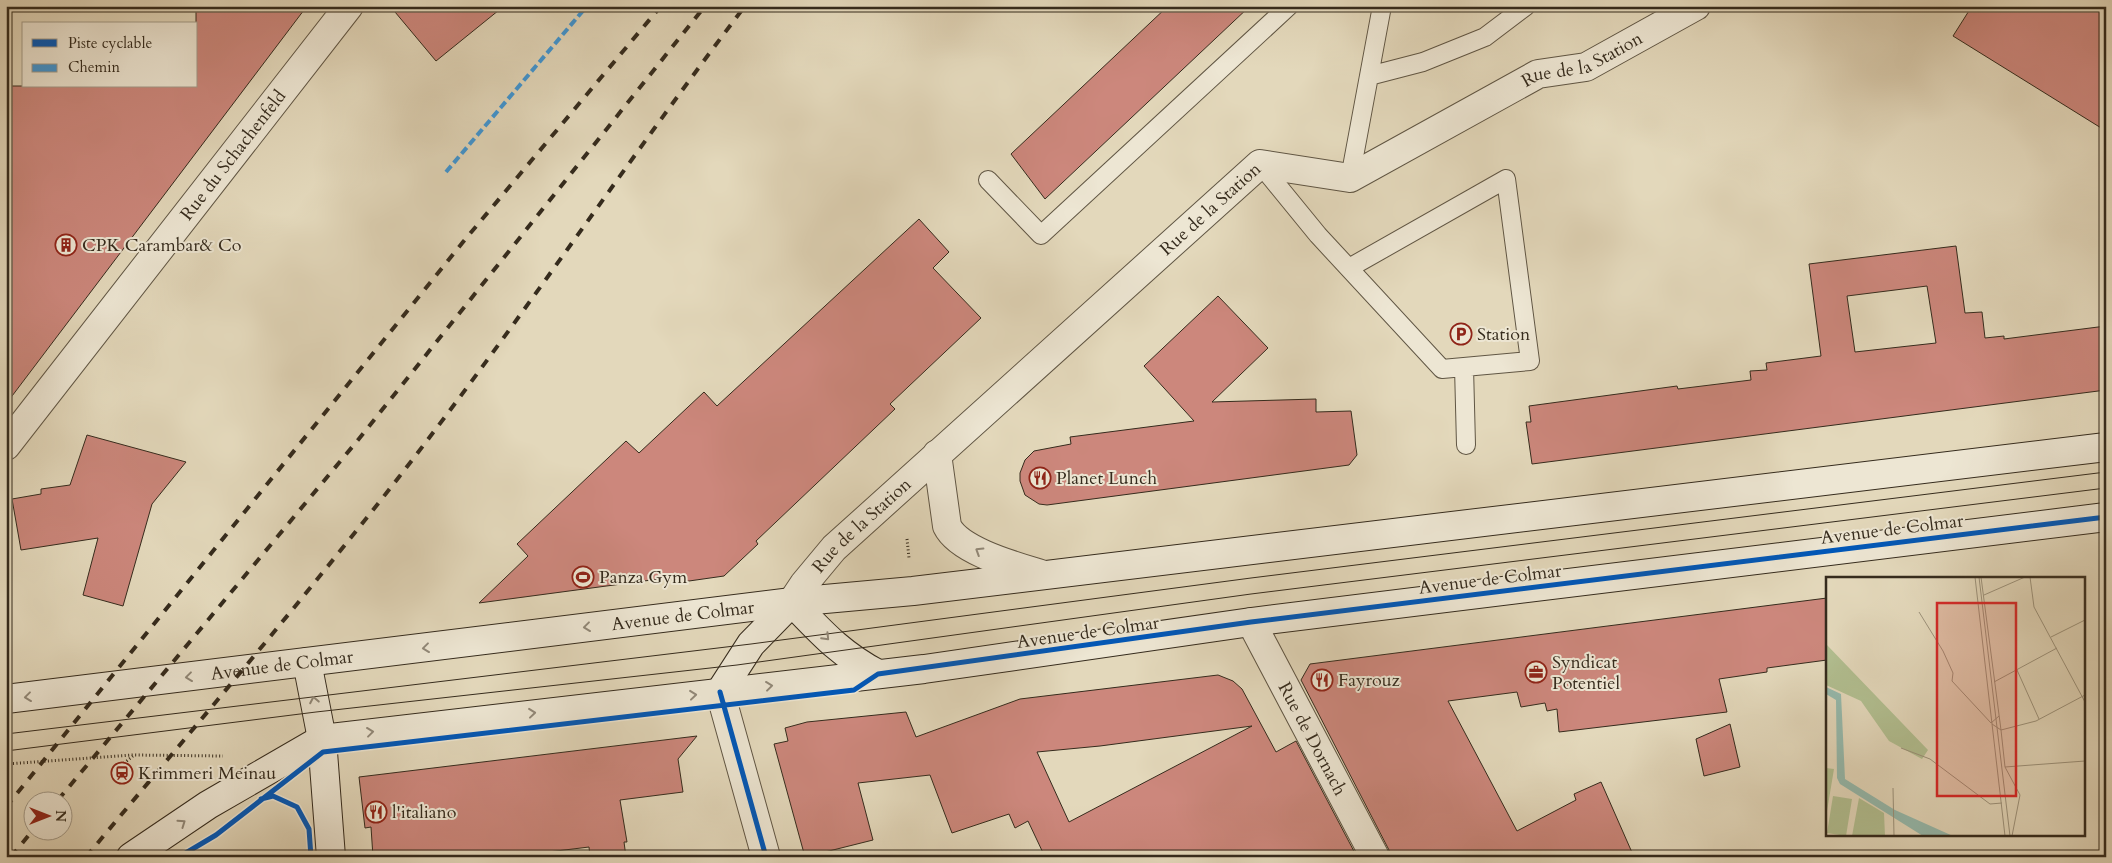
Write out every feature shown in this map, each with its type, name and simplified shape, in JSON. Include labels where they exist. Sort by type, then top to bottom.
[{"type":"street","name":"Rue du Schachenfeld","points":[[6,446],[349,6]]},
{"type":"street","name":"Rue de la Station","points":[[720,692],[751,644],[792,602],[804,584],[834,548],[1260,164],[1350,178],[1538,74],[1586,67],[1696,6]]},
{"type":"street","name":"Avenue de Colmar","points":[[6,700],[792,602],[913,590],[2106,447]]},
{"type":"street","points":[[937,454],[947,526],[950,534],[988,557],[1041,574]]},
{"type":"street","name":"Avenue de Colmar","points":[[131,857],[208,805],[322,739],[878,674],[1251,622],[2106,517]]},
{"type":"street","points":[[792,602],[839,651],[858,664],[878,674]]},
{"type":"street","name":"Rue de Dornach","points":[[1251,622],[1375,857]]},
{"type":"street","points":[[307,662],[322,739],[331,857]]},
{"type":"street","points":[[720,692],[766,857]]},
{"type":"lane","points":[[988,180],[1041,235],[1289,6]]},
{"type":"lane","points":[[1350,178],[1382,6]]},
{"type":"lane","points":[[1369,76],[1423,62],[1485,37],[1526,6]]},
{"type":"lane","points":[[1260,164],[1318,235],[1442,368],[1530,361],[1506,179],[1349,268]]},
{"type":"lane","points":[[1464,367],[1466,445]]},
{"type":"path","points":[[113,772],[133,755]]},
{"type":"path","points":[[6,764],[133,755],[255,757],[275,766]]},
{"type":"building","name":"CPK Carambar& Co","points":[[196,6],[307,6],[6,404],[6,86],[22,86],[22,88],[198,88],[198,22],[196,22]]},
{"type":"building","points":[[390,6],[504,6],[436,61]]},
{"type":"building","points":[[1168,6],[1250,6],[1045,199],[1011,154]]},
{"type":"building","points":[[1972,6],[2106,6],[2106,131],[1953,36]]},
{"type":"building","points":[[919,219],[949,252],[933,268],[981,318],[890,404],[895,409],[756,541],[758,544],[724,576],[675,583],[674,577],[479,603],[528,556],[517,544],[626,441],[639,453],[704,392],[717,406]]},
{"type":"building","points":[[1956,246],[1965,313],[1982,312],[1985,338],[2004,336],[2004,339],[2106,326],[2106,390],[1532,464],[1526,422],[1531,422],[1529,406],[1677,386],[1678,389],[1751,380],[1750,371],[1767,370],[1766,363],[1821,356],[1809,264]],"holes":[[[1927,286],[1936,343],[1855,352],[1847,296]]]},
{"type":"building","points":[[1218,296],[1268,348],[1212,402],[1316,399],[1316,412],[1351,411],[1357,455],[1349,465],[1047,505],[1039,504],[1025,495],[1020,481],[1020,473],[1025,460],[1034,451],[1071,444],[1070,437],[1194,421],[1144,366]]},
{"type":"building","points":[[87,435],[186,462],[152,504],[123,606],[83,595],[98,538],[21,550],[12,499],[41,494],[41,489],[70,485]]},
{"type":"building","points":[[1826,598],[1826,660],[1767,668],[1767,672],[1719,679],[1727,712],[1559,732],[1557,709],[1547,711],[1545,703],[1521,707],[1517,692],[1448,701],[1517,831],[1576,800],[1574,794],[1601,782],[1634,857],[1390,857],[1389,850],[1301,680],[1310,664]]},
{"type":"building","points":[[1218,675],[1233,681],[1242,689],[1276,752],[1296,741],[1357,857],[1045,857],[1028,821],[1015,828],[1009,814],[952,833],[930,775],[858,783],[873,840],[805,857],[774,744],[788,741],[785,728],[807,722],[906,712],[916,737],[1020,699]],"holes":[[[1252,726],[1069,822],[1037,752],[1100,746]]]},
{"type":"building","points":[[1730,724],[1740,767],[1704,776],[1696,739]]},
{"type":"building","points":[[697,736],[678,759],[683,792],[620,800],[627,842],[624,842],[626,857],[590,857],[589,847],[532,854],[532,857],[373,857],[371,827],[365,828],[359,777]]},
{"type":"tram line","points":[[6,734],[751,644],[1251,578],[2106,472]]},
{"type":"tram line","points":[[6,751],[316,712],[737,665],[1251,594],[2106,488]]},
{"type":"railway","points":[[6,807],[463,242],[661,6]]},
{"type":"railway","points":[[66,790],[358,440],[705,6]]},
{"type":"railway","points":[[86,857],[283,621],[399,477],[487,360],[745,6]]},
{"type":"railway","points":[[11,857],[25,840]]},
{"type":"marked path","points":[[446,172],[587,6]]},
{"type":"cycle path","points":[[179,857],[216,835],[323,752],[854,690],[878,674],[1251,622],[2106,517]]},
{"type":"cycle path","points":[[720,692],[766,857]]},
{"type":"cycle path","points":[[261,799],[273,796],[297,807],[309,829],[311,857]]},
{"type":"place","name":"CPK Carambar& Co","points":[[66,245]]},
{"type":"place","name":"Station","points":[[1461,334]]},
{"type":"place","name":"Planet Lunch","points":[[1040,478]]},
{"type":"place","name":"Panza Gym","points":[[583,577]]},
{"type":"place","name":"Syndicat Potentiel","points":[[1536,672]]},
{"type":"place","name":"Fayrouz","points":[[1322,680]]},
{"type":"place","name":"Krimmeri Meinau","points":[[122,773]]},
{"type":"place","name":"l'italiano","points":[[376,812]]}]
